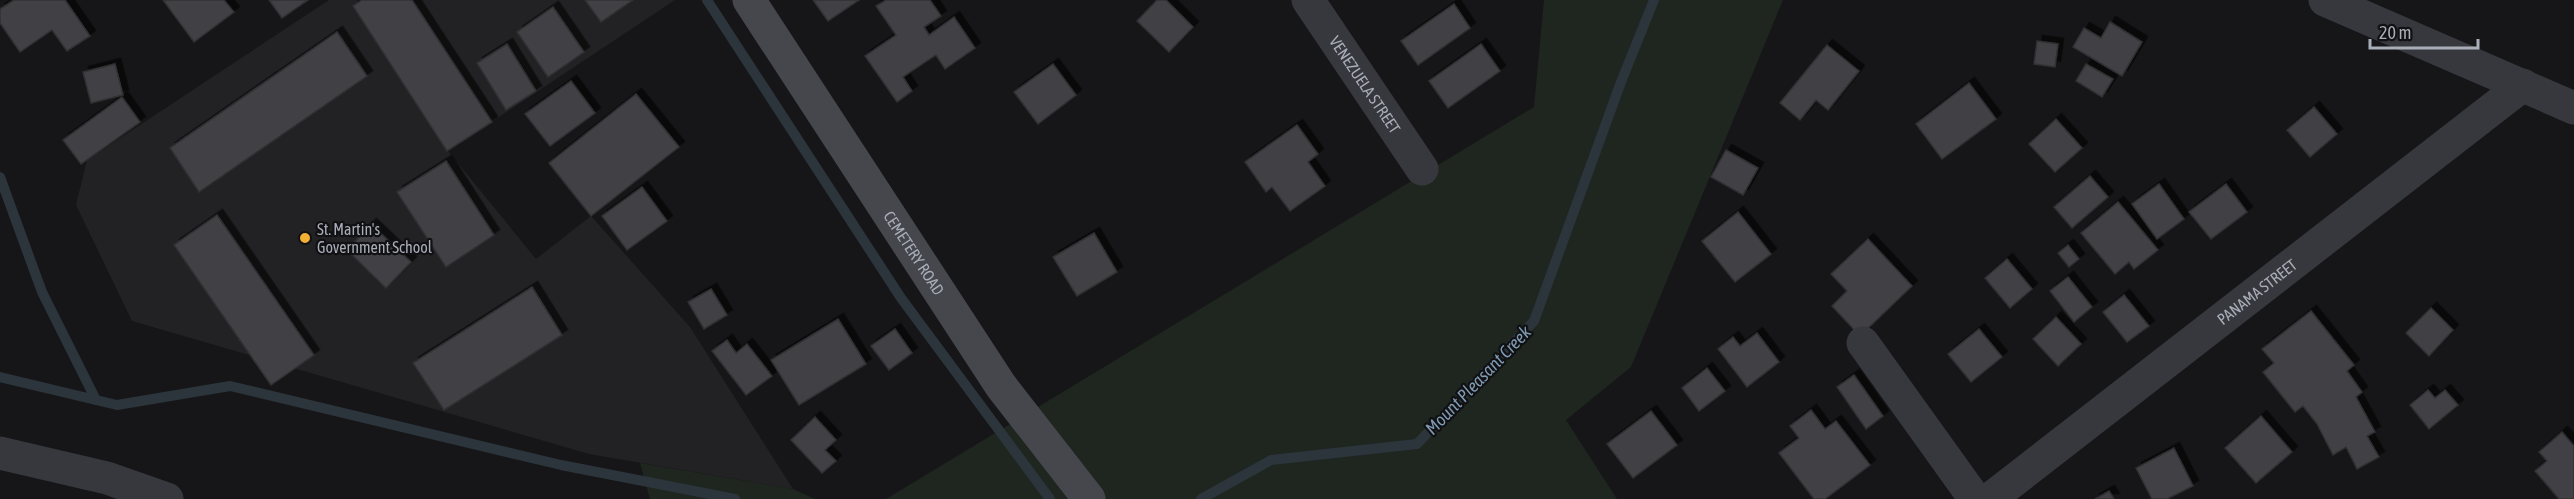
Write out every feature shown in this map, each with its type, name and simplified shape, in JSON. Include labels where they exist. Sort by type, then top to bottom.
[{"type":"street","name":"CEMETERY ROAD","points":[[749,0],[1001,386],[1089,499]]},
{"type":"street","name":"VENEZUELA STREET","points":[[1308,0],[1422,169]]},
{"type":"street","points":[[2325,0],[2574,108]]},
{"type":"street","name":"PANAMA STREET","points":[[1990,499],[2523,85]]},
{"type":"street","points":[[1863,343],[1975,499]]},
{"type":"street","points":[[0,453],[107,478],[167,499]]},
{"type":"shaded area","name":"St. Martin's Government School","points":[[329,0],[675,0],[448,151],[536,259],[591,216],[690,327],[793,489],[589,454],[132,321],[76,205],[87,160]]},
{"type":"shaded area","points":[[1544,0],[1783,0],[1631,367],[1566,420],[1617,499],[886,499],[1534,107]]},
{"type":"shaded area","points":[[640,463],[793,489],[815,499],[650,499]]},
{"type":"building","points":[[14,0],[65,0],[90,36],[67,51],[52,30],[20,52],[0,23],[0,9]]},
{"type":"building","points":[[163,0],[224,0],[234,12],[194,42]]},
{"type":"building","points":[[269,0],[308,0],[282,18]]},
{"type":"building","points":[[362,0],[412,0],[492,122],[447,151],[353,6]]},
{"type":"building","points":[[585,0],[633,0],[601,22]]},
{"type":"building","points":[[813,0],[859,0],[828,21]]},
{"type":"building","points":[[886,0],[930,0],[941,16],[924,27],[929,35],[954,17],[975,48],[945,69],[936,55],[903,77],[912,91],[897,102],[865,56],[896,35],[876,6]]},
{"type":"building","points":[[1157,0],[1166,0],[1193,27],[1169,52],[1137,21]]},
{"type":"building","points":[[1454,4],[1470,28],[1418,65],[1401,41]]},
{"type":"building","points":[[553,7],[584,52],[548,77],[517,32]]},
{"type":"building","points":[[2110,22],[2142,42],[2122,76],[2073,47],[2084,28],[2101,38]]},
{"type":"building","points":[[337,32],[367,76],[199,192],[170,148]]},
{"type":"building","points":[[2037,41],[2058,44],[2055,67],[2034,64]]},
{"type":"building","points":[[507,44],[536,91],[506,110],[477,63]]},
{"type":"building","points":[[1481,44],[1500,71],[1448,108],[1429,81]]},
{"type":"building","points":[[1827,45],[1859,71],[1828,110],[1816,100],[1800,120],[1780,103]]},
{"type":"building","points":[[115,64],[123,95],[91,103],[83,72]]},
{"type":"building","points":[[1053,64],[1076,95],[1038,124],[1014,92]]},
{"type":"building","points":[[2086,64],[2113,79],[2102,97],[2076,81]]},
{"type":"building","points":[[571,81],[595,113],[550,146],[525,114]]},
{"type":"building","points":[[1969,83],[1996,119],[1942,159],[1916,124]]},
{"type":"building","points":[[636,94],[679,147],[591,216],[549,163]]},
{"type":"building","points":[[122,97],[140,122],[81,164],[63,140]]},
{"type":"building","points":[[2314,107],[2337,134],[2310,157],[2287,130]]},
{"type":"building","points":[[2056,119],[2082,148],[2055,172],[2029,144]]},
{"type":"building","points":[[1297,125],[1318,154],[1308,162],[1325,186],[1290,211],[1272,187],[1266,192],[1245,162]]},
{"type":"building","points":[[1726,150],[1758,168],[1743,195],[1711,177]]},
{"type":"building","points":[[446,161],[494,235],[446,267],[397,192]]},
{"type":"building","points":[[2090,176],[2108,197],[2072,228],[2054,207]]},
{"type":"building","points":[[2159,184],[2184,219],[2157,239],[2132,204]]},
{"type":"building","points":[[2226,184],[2247,212],[2211,239],[2189,212]]},
{"type":"building","points":[[642,187],[667,221],[627,250],[602,216]]},
{"type":"building","points":[[2118,202],[2158,250],[2134,269],[2129,262],[2115,274],[2081,233]]},
{"type":"building","points":[[1738,212],[1771,254],[1735,282],[1702,241]]},
{"type":"building","points":[[217,215],[314,355],[271,385],[174,245]]},
{"type":"building","points":[[371,224],[411,262],[386,288],[347,250]]},
{"type":"building","points":[[1094,233],[1117,272],[1077,296],[1053,257]]},
{"type":"building","points":[[1868,239],[1912,286],[1860,336],[1832,306],[1847,291],[1831,274]]},
{"type":"building","points":[[2068,245],[2079,259],[2069,267],[2058,253]]},
{"type":"building","points":[[2007,259],[2032,289],[2010,308],[1985,278]]},
{"type":"building","points":[[2068,277],[2092,307],[2074,322],[2050,291]]},
{"type":"building","points":[[532,287],[562,335],[444,410],[413,363]]},
{"type":"building","points":[[711,289],[727,315],[704,329],[688,302]]},
{"type":"building","points":[[2124,295],[2149,326],[2127,342],[2103,312]]},
{"type":"building","points":[[2431,308],[2453,330],[2429,356],[2406,333]]},
{"type":"building","points":[[2311,311],[2354,365],[2347,371],[2362,392],[2356,397],[2375,432],[2367,436],[2379,457],[2357,469],[2346,447],[2333,455],[2317,424],[2303,406],[2295,412],[2263,372],[2274,363],[2262,349]]},
{"type":"building","points":[[2056,317],[2081,344],[2058,366],[2033,339]]},
{"type":"building","points":[[838,319],[866,364],[799,405],[771,360]]},
{"type":"building","points":[[895,329],[912,353],[889,370],[871,346]]},
{"type":"building","points":[[1979,329],[2002,357],[1971,382],[1948,354]]},
{"type":"building","points":[[1757,333],[1779,362],[1747,387],[1718,349],[1733,337],[1740,346]]},
{"type":"building","points":[[727,340],[736,353],[747,344],[772,376],[746,395],[712,351]]},
{"type":"building","points":[[1707,368],[1725,391],[1699,411],[1682,388]]},
{"type":"building","points":[[1854,375],[1883,416],[1866,429],[1837,387]]},
{"type":"building","points":[[2428,390],[2435,398],[2445,390],[2458,405],[2429,429],[2410,405]]},
{"type":"building","points":[[1811,410],[1825,429],[1836,421],[1870,465],[1825,499],[1814,499],[1779,453],[1799,438],[1790,426]]},
{"type":"building","points":[[1651,411],[1677,445],[1633,478],[1607,444]]},
{"type":"building","points":[[2261,416],[2292,452],[2256,483],[2225,448]]},
{"type":"building","points":[[815,417],[836,440],[825,450],[836,461],[822,473],[791,440]]},
{"type":"building","points":[[2562,432],[2574,446],[2574,499],[2559,499],[2535,471],[2547,461],[2539,452]]},
{"type":"building","points":[[2174,448],[2193,486],[2167,499],[2152,499],[2136,468]]},
{"type":"building","points":[[2109,491],[2114,499],[2095,499]]},
{"type":"waterway","points":[[707,0],[901,298],[1050,499]]},
{"type":"waterway","name":"Mount Pleasant Creek","points":[[1201,499],[1271,460],[1417,444],[1534,321],[1621,82],[1654,0]]},
{"type":"waterway","points":[[0,177],[42,292],[96,400]]},
{"type":"waterway","points":[[0,377],[117,405],[230,386],[561,465],[735,499]]},
{"type":"place","name":"St. Martin's Government School","points":[[305,238]]}]
